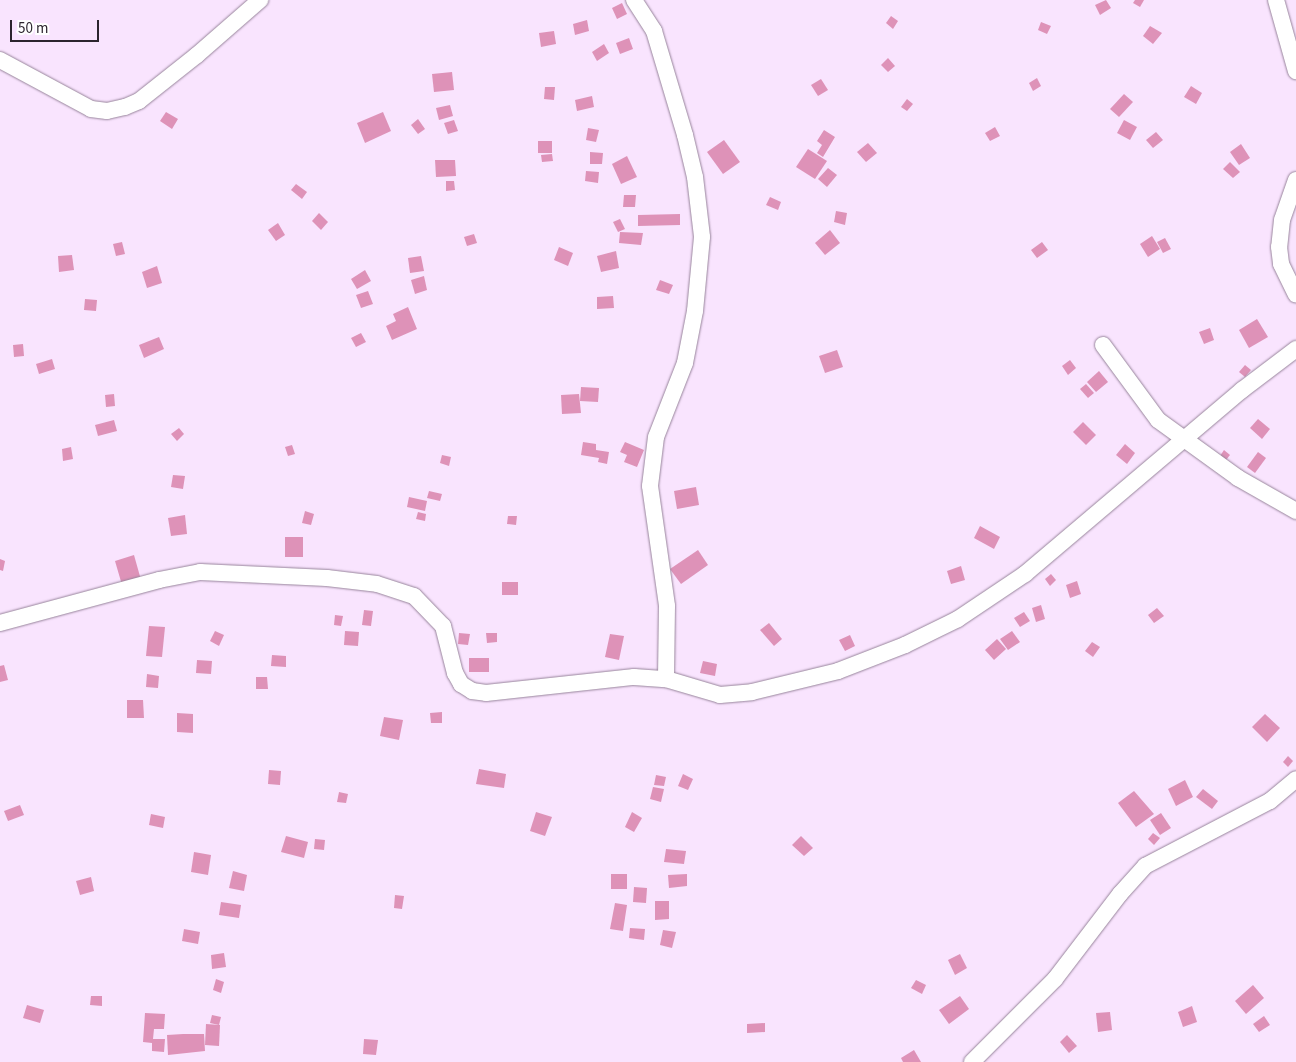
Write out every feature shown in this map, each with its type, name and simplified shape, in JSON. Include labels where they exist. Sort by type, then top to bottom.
[{"type":"street","points":[[0,60],[91,109],[107,111],[125,107],[139,101],[176,72],[260,0]]},
{"type":"street","points":[[634,0],[654,31],[682,126],[695,177],[702,237],[696,311],[685,363],[656,437],[650,486],[668,606],[666,679]]},
{"type":"street","points":[[1276,0],[1289,36],[1296,72]]},
{"type":"street","points":[[1296,180],[1282,220],[1279,247],[1281,264],[1296,296]]},
{"type":"street","points":[[1103,345],[1158,420],[1186,437],[1238,478],[1296,511]]},
{"type":"street","points":[[0,623],[160,580],[200,572],[327,578],[377,584],[414,596],[443,626],[455,674],[462,684],[472,691],[486,693],[634,677],[666,679],[720,695],[752,692],[838,671],[905,645],[958,620],[1025,574],[1186,437],[1296,349]]},
{"type":"street","points":[[972,1062],[1055,979],[1120,894],[1145,866],[1270,801],[1296,779]]},
{"type":"building","points":[[1106,0],[1111,8],[1100,15],[1095,5]]},
{"type":"building","points":[[1135,0],[1144,0],[1140,7],[1133,3]]},
{"type":"building","points":[[622,3],[627,14],[617,19],[612,8]]},
{"type":"building","points":[[891,16],[898,21],[893,29],[886,23]]},
{"type":"building","points":[[587,20],[589,31],[575,35],[573,24]]},
{"type":"building","points":[[1041,22],[1051,26],[1047,34],[1038,30]]},
{"type":"building","points":[[1150,26],[1162,33],[1153,44],[1143,36]]},
{"type":"building","points":[[554,31],[556,44],[541,47],[539,33]]},
{"type":"building","points":[[629,38],[633,49],[620,54],[616,43]]},
{"type":"building","points":[[604,44],[609,53],[597,61],[592,52]]},
{"type":"building","points":[[888,58],[895,66],[888,72],[881,65]]},
{"type":"building","points":[[452,72],[454,90],[434,92],[432,74]]},
{"type":"building","points":[[1037,78],[1041,86],[1033,91],[1029,83]]},
{"type":"building","points":[[821,79],[828,90],[818,96],[811,85]]},
{"type":"building","points":[[1191,86],[1202,93],[1196,104],[1184,97]]},
{"type":"building","points":[[545,87],[555,87],[554,100],[544,99]]},
{"type":"building","points":[[1124,94],[1133,102],[1119,117],[1110,109]]},
{"type":"building","points":[[592,96],[594,107],[577,111],[575,100]]},
{"type":"building","points":[[907,99],[913,104],[907,111],[901,107]]},
{"type":"building","points":[[450,105],[453,116],[439,120],[436,108]]},
{"type":"building","points":[[166,112],[178,119],[172,129],[160,121]]},
{"type":"building","points":[[383,112],[391,131],[365,143],[357,123]]},
{"type":"building","points":[[418,119],[425,129],[418,134],[411,125]]},
{"type":"building","points":[[454,120],[458,131],[448,134],[444,123]]},
{"type":"building","points":[[1124,120],[1137,127],[1130,140],[1117,133]]},
{"type":"building","points":[[995,127],[1000,136],[990,141],[985,133]]},
{"type":"building","points":[[588,128],[599,130],[596,142],[586,140]]},
{"type":"building","points":[[824,130],[835,137],[823,157],[817,153],[822,145],[817,141]]},
{"type":"building","points":[[1156,132],[1163,140],[1153,148],[1146,140]]},
{"type":"building","points":[[724,140],[740,162],[723,174],[707,152]]},
{"type":"building","points":[[538,141],[552,141],[552,153],[538,153]]},
{"type":"building","points":[[868,143],[877,153],[866,162],[857,152]]},
{"type":"building","points":[[1241,144],[1250,158],[1239,165],[1230,152]]},
{"type":"building","points":[[808,149],[827,161],[815,179],[796,167]]},
{"type":"building","points":[[590,152],[603,153],[602,164],[590,164]]},
{"type":"building","points":[[552,154],[553,161],[542,162],[541,155]]},
{"type":"building","points":[[627,156],[637,177],[621,184],[612,164]]},
{"type":"building","points":[[435,160],[455,160],[456,176],[436,177]]},
{"type":"building","points":[[1230,162],[1240,172],[1233,178],[1223,169]]},
{"type":"building","points":[[828,168],[837,175],[827,187],[818,179]]},
{"type":"building","points":[[586,171],[599,172],[598,183],[585,181]]},
{"type":"building","points":[[446,181],[454,181],[455,190],[446,191]]},
{"type":"building","points":[[296,184],[307,192],[302,199],[291,190]]},
{"type":"building","points":[[624,195],[636,195],[635,207],[623,207]]},
{"type":"building","points":[[770,197],[781,202],[778,210],[766,205]]},
{"type":"building","points":[[836,211],[847,213],[845,225],[834,222]]},
{"type":"building","points":[[319,213],[328,222],[321,230],[312,221]]},
{"type":"building","points":[[680,214],[680,225],[638,226],[638,215]]},
{"type":"building","points":[[620,219],[625,229],[618,232],[613,222]]},
{"type":"building","points":[[278,223],[285,235],[276,241],[268,230]]},
{"type":"building","points":[[830,230],[840,243],[825,255],[815,243]]},
{"type":"building","points":[[620,232],[643,233],[641,245],[619,243]]},
{"type":"building","points":[[474,234],[477,243],[467,246],[464,237]]},
{"type":"building","points":[[1152,236],[1160,249],[1148,257],[1140,244]]},
{"type":"building","points":[[1165,238],[1171,249],[1163,253],[1157,242]]},
{"type":"building","points":[[122,242],[125,254],[116,256],[113,244]]},
{"type":"building","points":[[1042,242],[1048,250],[1037,258],[1031,250]]},
{"type":"building","points":[[559,247],[573,253],[568,266],[554,260]]},
{"type":"building","points":[[616,251],[619,268],[601,272],[597,256]]},
{"type":"building","points":[[72,255],[74,270],[59,272],[58,256]]},
{"type":"building","points":[[421,256],[424,271],[410,273],[408,258]]},
{"type":"building","points":[[157,266],[162,283],[147,288],[142,272]]},
{"type":"building","points":[[365,270],[371,281],[357,289],[351,279]]},
{"type":"building","points":[[424,276],[427,290],[415,294],[411,280]]},
{"type":"building","points":[[660,280],[673,285],[669,294],[656,290]]},
{"type":"building","points":[[368,291],[373,304],[361,308],[356,295]]},
{"type":"building","points":[[613,296],[614,308],[597,309],[597,297]]},
{"type":"building","points":[[85,299],[97,300],[96,311],[84,310]]},
{"type":"building","points":[[408,307],[417,329],[392,340],[386,326],[396,321],[393,314]]},
{"type":"building","points":[[1257,319],[1268,337],[1249,348],[1239,330]]},
{"type":"building","points":[[1210,328],[1214,340],[1204,344],[1199,332]]},
{"type":"building","points":[[361,333],[366,342],[356,347],[351,338]]},
{"type":"building","points":[[159,337],[164,349],[144,358],[139,345]]},
{"type":"building","points":[[23,344],[24,356],[14,357],[13,345]]},
{"type":"building","points":[[837,350],[843,367],[825,373],[819,356]]},
{"type":"building","points":[[52,359],[55,369],[39,374],[36,364]]},
{"type":"building","points":[[1070,360],[1076,368],[1068,375],[1062,366]]},
{"type":"building","points":[[1245,365],[1251,370],[1245,377],[1239,372]]},
{"type":"building","points":[[1099,371],[1108,382],[1096,392],[1087,382]]},
{"type":"building","points":[[1086,384],[1094,393],[1088,398],[1080,389]]},
{"type":"building","points":[[581,387],[599,388],[598,402],[580,401]]},
{"type":"building","points":[[114,394],[115,406],[106,407],[105,395]]},
{"type":"building","points":[[579,394],[581,413],[562,414],[561,395]]},
{"type":"building","points":[[1258,419],[1270,429],[1262,439],[1250,428]]},
{"type":"building","points":[[114,420],[117,431],[98,436],[95,425]]},
{"type":"building","points":[[1083,422],[1096,435],[1086,445],[1073,432]]},
{"type":"building","points":[[179,428],[184,434],[177,441],[171,434]]},
{"type":"building","points":[[583,442],[596,444],[596,450],[609,452],[607,464],[598,462],[599,458],[581,455]]},
{"type":"building","points":[[625,442],[644,450],[637,467],[624,462],[627,455],[620,452]]},
{"type":"building","points":[[1125,444],[1135,453],[1127,464],[1116,455]]},
{"type":"building","points":[[292,445],[295,454],[288,456],[285,447]]},
{"type":"building","points":[[71,447],[73,459],[63,461],[62,449]]},
{"type":"building","points":[[1224,450],[1230,455],[1226,460],[1220,456]]},
{"type":"building","points":[[1258,452],[1266,458],[1255,473],[1247,467]]},
{"type":"building","points":[[442,455],[451,457],[449,466],[440,463]]},
{"type":"building","points":[[173,475],[185,476],[183,489],[171,487]]},
{"type":"building","points":[[696,487],[699,505],[677,509],[674,491]]},
{"type":"building","points":[[429,491],[442,494],[440,501],[427,498]]},
{"type":"building","points":[[409,497],[427,501],[425,511],[407,507]]},
{"type":"building","points":[[305,511],[314,514],[311,525],[302,523]]},
{"type":"building","points":[[418,512],[426,514],[425,521],[416,519]]},
{"type":"building","points":[[185,515],[187,534],[171,536],[168,518]]},
{"type":"building","points":[[508,516],[517,516],[516,525],[507,524]]},
{"type":"building","points":[[980,526],[1000,537],[994,549],[974,538]]},
{"type":"building","points":[[285,537],[303,537],[303,557],[285,557]]},
{"type":"building","points":[[698,550],[708,565],[681,584],[670,569]]},
{"type":"building","points":[[134,555],[141,580],[122,585],[115,561]]},
{"type":"building","points":[[0,559],[5,561],[3,571],[0,570]]},
{"type":"building","points":[[961,566],[965,580],[951,584],[947,571]]},
{"type":"building","points":[[1051,574],[1056,580],[1050,586],[1045,579]]},
{"type":"building","points":[[1077,581],[1081,594],[1070,598],[1066,585]]},
{"type":"building","points":[[502,582],[518,582],[518,595],[502,595]]},
{"type":"building","points":[[1041,605],[1045,619],[1036,622],[1032,608]]},
{"type":"building","points":[[1157,608],[1164,616],[1154,623],[1148,615]]},
{"type":"building","points":[[364,610],[373,611],[371,626],[362,625]]},
{"type":"building","points":[[1024,612],[1030,621],[1020,627],[1014,618]]},
{"type":"building","points":[[335,615],[343,616],[341,626],[334,625]]},
{"type":"building","points":[[769,623],[782,639],[774,646],[760,630]]},
{"type":"building","points":[[149,626],[165,627],[162,657],[146,656]]},
{"type":"building","points":[[215,631],[224,635],[219,646],[210,641]]},
{"type":"building","points":[[345,631],[359,632],[358,646],[344,645]]},
{"type":"building","points":[[1012,631],[1020,642],[1008,650],[1000,639]]},
{"type":"building","points":[[459,633],[470,634],[468,645],[458,644]]},
{"type":"building","points":[[486,633],[497,633],[497,642],[487,643]]},
{"type":"building","points":[[610,634],[624,636],[619,660],[605,657]]},
{"type":"building","points":[[850,635],[855,646],[845,651],[839,640]]},
{"type":"building","points":[[997,639],[1006,649],[994,660],[985,650]]},
{"type":"building","points":[[1092,642],[1100,647],[1093,657],[1085,651]]},
{"type":"building","points":[[272,655],[286,656],[286,667],[271,666]]},
{"type":"building","points":[[469,658],[489,658],[489,672],[469,672]]},
{"type":"building","points":[[197,660],[212,661],[211,674],[196,673]]},
{"type":"building","points":[[703,661],[717,664],[715,676],[700,673]]},
{"type":"building","points":[[4,665],[8,680],[0,682],[0,666]]},
{"type":"building","points":[[147,674],[159,676],[158,688],[146,687]]},
{"type":"building","points":[[256,677],[267,677],[268,689],[256,689]]},
{"type":"building","points":[[127,700],[143,700],[144,718],[127,718]]},
{"type":"building","points":[[442,712],[442,723],[431,723],[430,713]]},
{"type":"building","points":[[177,713],[193,714],[193,733],[177,732]]},
{"type":"building","points":[[1265,714],[1280,728],[1267,742],[1252,727]]},
{"type":"building","points":[[384,717],[403,720],[399,740],[380,736]]},
{"type":"building","points":[[1288,756],[1293,761],[1288,767],[1283,762]]},
{"type":"building","points":[[479,769],[506,774],[504,788],[476,784]]},
{"type":"building","points":[[269,770],[281,771],[280,785],[268,784]]},
{"type":"building","points":[[683,774],[693,779],[688,790],[678,786]]},
{"type":"building","points":[[656,775],[666,777],[664,786],[654,785]]},
{"type":"building","points":[[1185,780],[1193,797],[1176,806],[1168,789]]},
{"type":"building","points":[[653,787],[664,789],[661,802],[650,799]]},
{"type":"building","points":[[1203,789],[1218,801],[1212,809],[1196,797]]},
{"type":"building","points":[[1134,791],[1154,814],[1136,827],[1118,803]]},
{"type":"building","points":[[339,792],[348,794],[346,803],[337,802]]},
{"type":"building","points":[[20,805],[24,815],[8,821],[4,811]]},
{"type":"building","points":[[536,812],[552,817],[545,836],[530,831]]},
{"type":"building","points":[[632,812],[642,818],[634,832],[625,827]]},
{"type":"building","points":[[1161,813],[1171,828],[1160,835],[1150,820]]},
{"type":"building","points":[[151,814],[165,817],[163,828],[149,825]]},
{"type":"building","points":[[1153,833],[1160,838],[1154,845],[1148,839]]},
{"type":"building","points":[[286,836],[308,842],[304,858],[281,852]]},
{"type":"building","points":[[801,836],[813,848],[804,856],[792,845]]},
{"type":"building","points":[[315,839],[325,840],[324,850],[314,849]]},
{"type":"building","points":[[666,849],[686,851],[684,864],[664,862]]},
{"type":"building","points":[[194,852],[211,855],[208,875],[191,872]]},
{"type":"building","points":[[233,871],[247,875],[244,891],[229,888]]},
{"type":"building","points":[[611,874],[627,874],[627,889],[611,889]]},
{"type":"building","points":[[687,874],[687,886],[669,888],[668,875]]},
{"type":"building","points":[[91,877],[94,891],[80,895],[76,881]]},
{"type":"building","points":[[634,887],[647,888],[646,903],[633,902]]},
{"type":"building","points":[[395,895],[404,896],[402,909],[394,908]]},
{"type":"building","points":[[655,901],[669,901],[669,919],[655,920]]},
{"type":"building","points":[[221,902],[241,905],[239,918],[219,915]]},
{"type":"building","points":[[615,903],[627,905],[623,931],[610,929]]},
{"type":"building","points":[[630,928],[645,929],[644,940],[629,938]]},
{"type":"building","points":[[184,929],[200,932],[198,944],[182,941]]},
{"type":"building","points":[[663,930],[676,932],[672,948],[660,945]]},
{"type":"building","points":[[224,953],[226,967],[212,969],[211,955]]},
{"type":"building","points":[[960,954],[967,968],[955,975],[948,960]]},
{"type":"building","points":[[216,979],[224,982],[221,993],[213,990]]},
{"type":"building","points":[[916,980],[926,985],[922,994],[911,988]]},
{"type":"building","points":[[1253,985],[1264,998],[1246,1014],[1235,1001]]},
{"type":"building","points":[[91,996],[102,996],[102,1006],[90,1005]]},
{"type":"building","points":[[960,996],[969,1009],[949,1024],[939,1010]]},
{"type":"building","points":[[27,1005],[44,1010],[40,1023],[23,1018]]},
{"type":"building","points":[[1192,1006],[1197,1022],[1183,1027],[1178,1012]]},
{"type":"building","points":[[1110,1012],[1112,1030],[1098,1032],[1096,1013]]},
{"type":"building","points":[[145,1013],[165,1014],[164,1029],[154,1029],[153,1039],[165,1039],[164,1052],[152,1051],[152,1043],[143,1042]]},
{"type":"building","points":[[212,1015],[221,1017],[219,1025],[210,1023]]},
{"type":"building","points":[[1264,1016],[1270,1025],[1259,1032],[1253,1024]]},
{"type":"building","points":[[765,1023],[765,1032],[747,1033],[747,1024]]},
{"type":"building","points":[[206,1024],[220,1025],[219,1046],[205,1045]]},
{"type":"building","points":[[204,1034],[205,1051],[168,1055],[167,1035]]},
{"type":"building","points":[[1067,1035],[1077,1046],[1069,1053],[1060,1042]]},
{"type":"building","points":[[364,1039],[378,1040],[376,1055],[363,1054]]},
{"type":"building","points":[[914,1050],[921,1062],[903,1062],[901,1058]]}]
